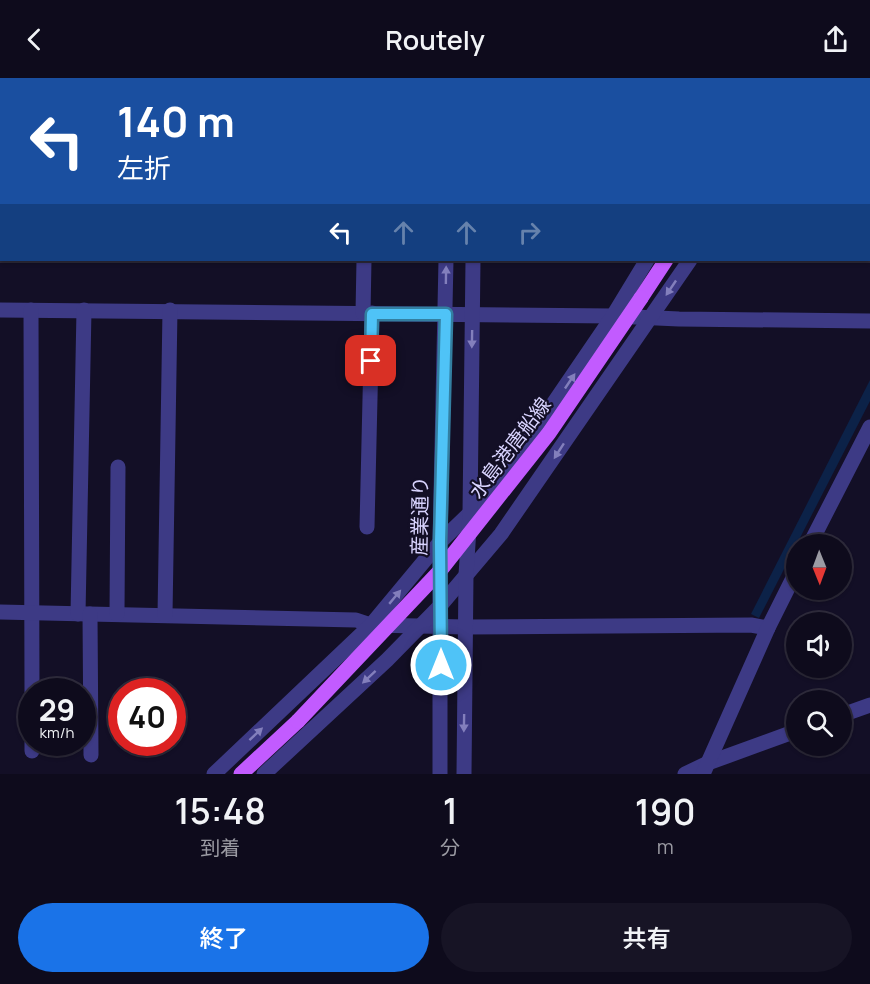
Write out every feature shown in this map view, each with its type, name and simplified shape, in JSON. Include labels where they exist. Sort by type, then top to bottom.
[{"type":"main road","name":"水島港唐船線","points":[[241,774],[298,721],[439,572],[549,433],[665,261]]},
{"type":"street","points":[[364,261],[368,313],[367,527]]},
{"type":"street","name":"産業通り","points":[[440,774],[440,542],[446,261]]},
{"type":"street","points":[[464,774],[473,261]]},
{"type":"street","points":[[214,774],[371,625],[440,542],[506,473],[613,316],[646,261]]},
{"type":"street","points":[[264,774],[315,729],[421,626],[501,534],[689,261]]},
{"type":"street","points":[[0,310],[170,310],[613,316],[679,320],[870,321]]},
{"type":"street","points":[[32,310],[33,678]]},
{"type":"street","points":[[84,310],[84,614],[87,678]]},
{"type":"street","points":[[165,615],[170,310]]},
{"type":"street","points":[[815,534],[870,427]]},
{"type":"street","points":[[117,614],[118,467]]},
{"type":"street","points":[[705,768],[786,592]]},
{"type":"street","points":[[0,612],[356,620],[371,625],[466,627],[751,625],[768,628]]},
{"type":"street","points":[[852,711],[870,705]]},
{"type":"street","points":[[685,774],[786,735]]},
{"type":"water","points":[[870,380],[870,401],[802,534],[792,534]]},
{"type":"water","points":[[786,545],[786,565],[759,618],[751,614]]},
{"type":"route","points":[[371,361],[372,314],[446,314],[440,542],[441,665]]}]
